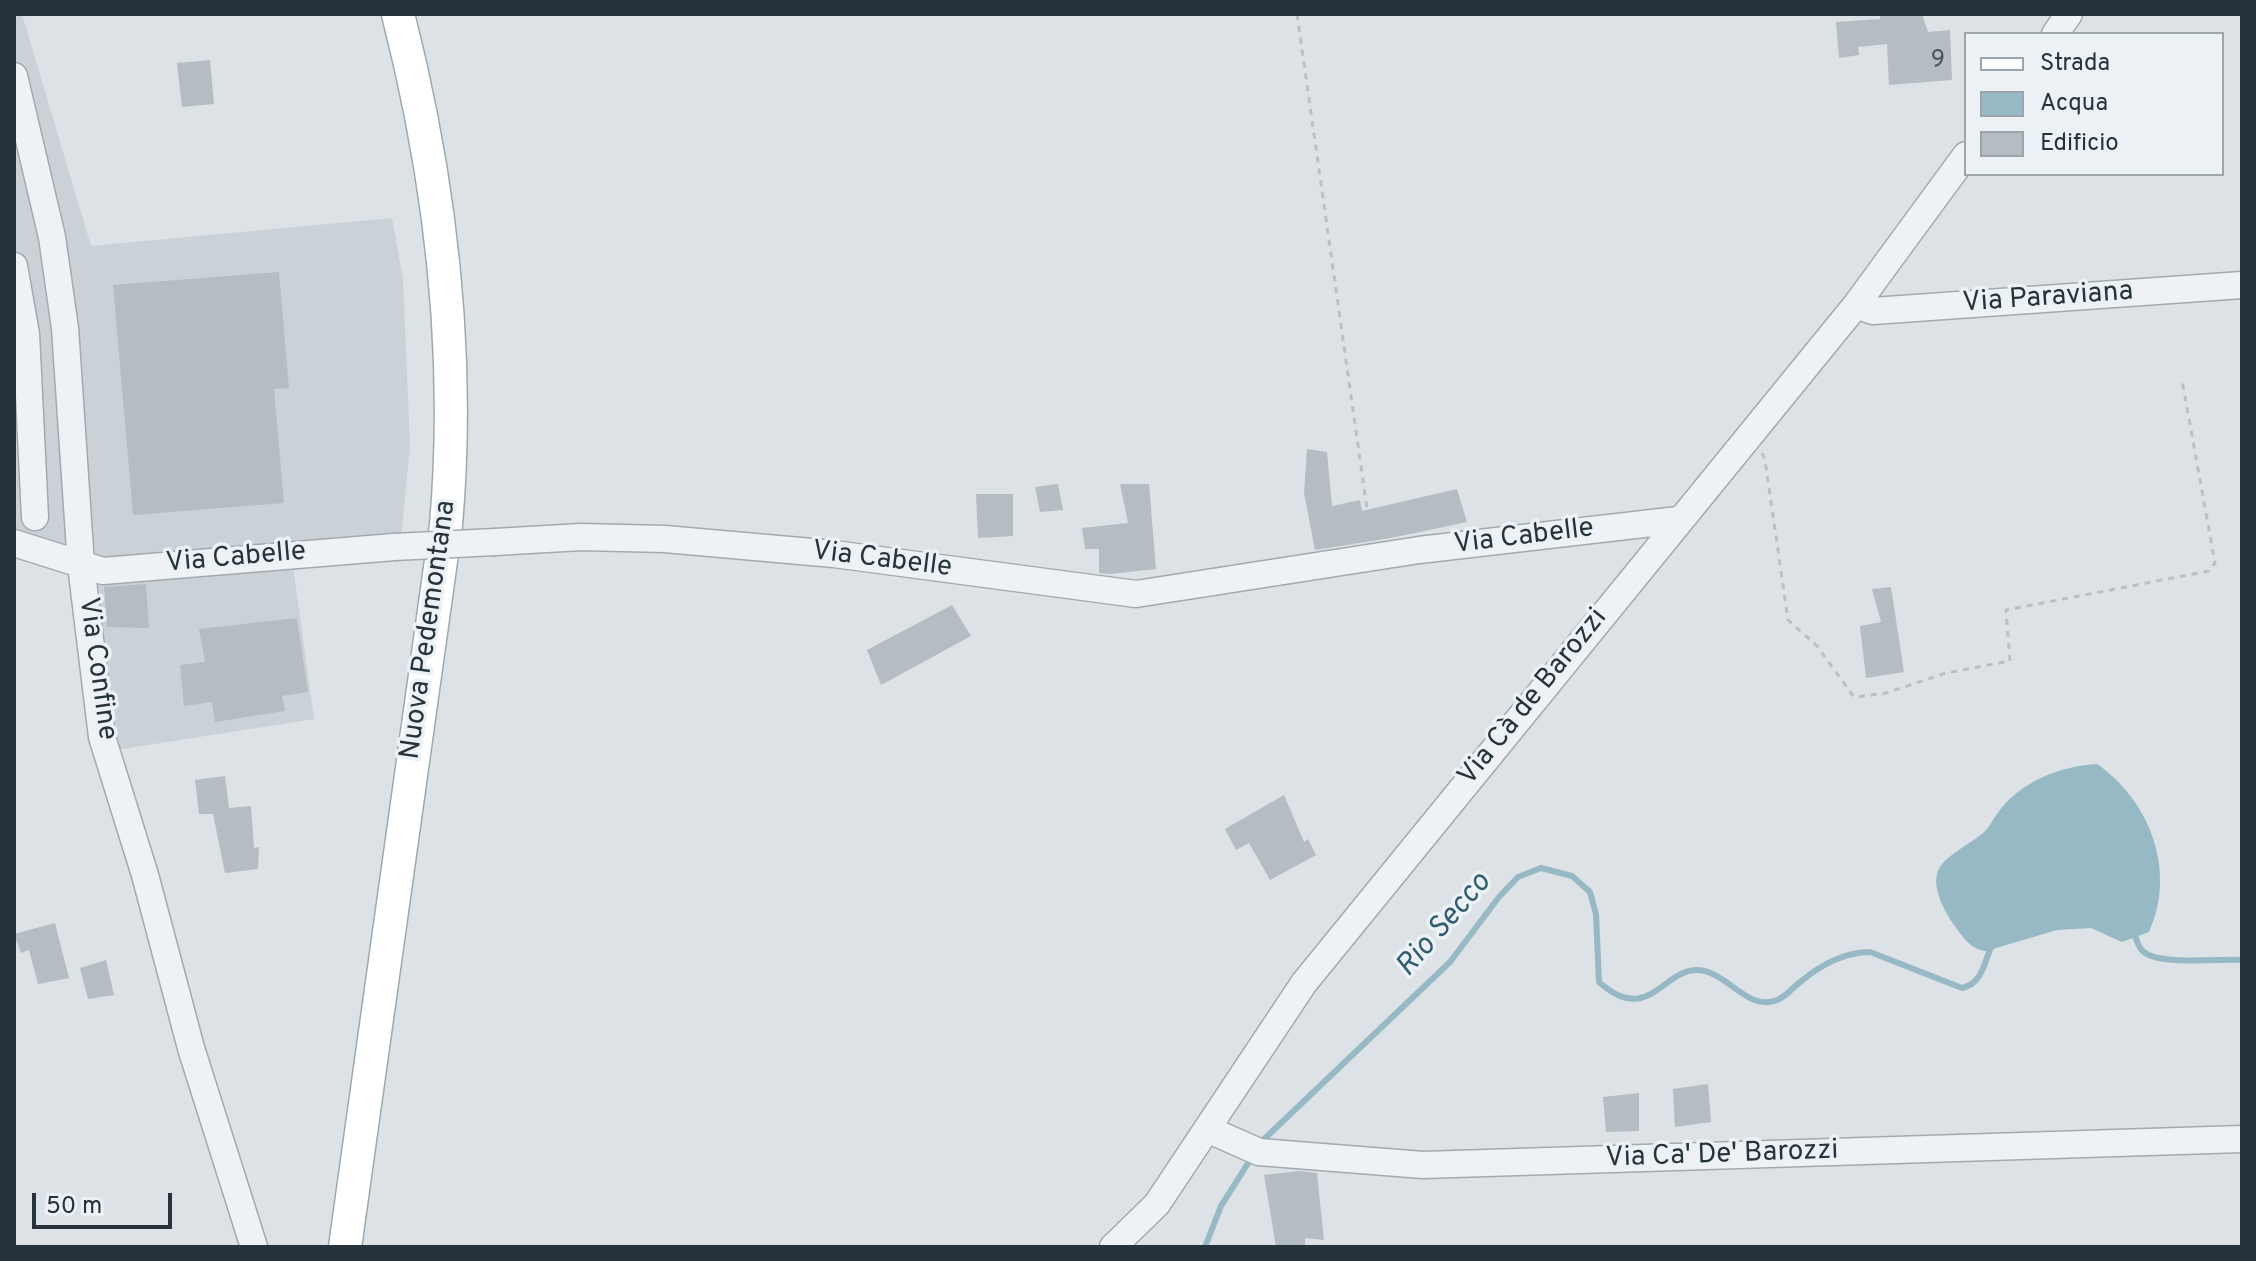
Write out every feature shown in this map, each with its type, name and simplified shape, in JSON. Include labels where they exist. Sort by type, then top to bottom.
[{"type":"main road","name":"Nuova Pedemontana","points":[[345,1247],[446,525],[451,470],[450,339],[445,269],[427,138],[398,14]]},
{"type":"street","points":[[2056,32],[2069,14]]},
{"type":"street","name":"Via Confine","points":[[14,76],[52,237],[65,328],[81,565],[102,737],[145,875],[191,1048],[254,1247]]},
{"type":"street","name":"Via Cà de Barozzi","points":[[1113,1247],[1157,1204],[1304,983],[1856,305],[1964,158]]},
{"type":"street","points":[[14,266],[26,334],[35,517]]},
{"type":"street","name":"Via Paraviana","points":[[1856,305],[1873,311],[2242,285]]},
{"type":"street","points":[[26,334],[65,328]]},
{"type":"street","name":"Via Cabelle","points":[[14,543],[81,565],[113,571],[394,547],[581,537],[665,539],[834,554],[1136,594],[1373,557],[1678,520]]},
{"type":"street","name":"Via Ca' De' Barozzi","points":[[1207,1129],[1252,1149],[1423,1165],[2242,1139]]},
{"type":"path","points":[[1297,14],[1373,557]]},
{"type":"path","points":[[1750,432],[1765,460],[1788,620],[1817,646],[1854,697],[1886,693],[1946,673],[2010,661],[2006,610],[2209,571],[2215,563],[2182,380]]},
{"type":"shaded area","points":[[14,14],[22,14],[91,246],[392,218],[403,279],[410,446],[399,559],[293,566],[314,719],[97,753],[82,560],[14,541]]},
{"type":"water","points":[[2097,764],[2116,779],[2131,797],[2153,839],[2159,862],[2160,885],[2157,909],[2149,932],[2122,942],[2091,928],[2057,930],[1986,951],[1971,945],[1954,925],[1941,901],[1936,880],[1939,868],[1985,831],[2006,803],[2029,785],[2055,772]]},
{"type":"building","points":[[1880,14],[1922,14],[1928,32],[1950,30],[1952,80],[1889,85],[1887,44],[1858,47],[1859,55],[1839,58],[1836,22],[1880,19]]},
{"type":"building","points":[[210,60],[214,104],[182,107],[177,63]]},
{"type":"building","points":[[279,272],[289,388],[274,389],[284,503],[133,515],[113,285]]},
{"type":"building","points":[[1307,449],[1327,452],[1332,506],[1360,500],[1362,511],[1457,489],[1467,522],[1315,550],[1304,493]]},
{"type":"building","points":[[1058,484],[1063,510],[1040,512],[1035,487]]},
{"type":"building","points":[[1120,484],[1149,484],[1156,569],[1099,573],[1099,549],[1085,549],[1082,528],[1128,523]]},
{"type":"building","points":[[976,494],[1013,494],[1013,536],[978,538]]},
{"type":"building","points":[[146,584],[149,628],[107,627],[104,587]]},
{"type":"building","points":[[1891,587],[1904,672],[1866,678],[1860,626],[1881,622],[1872,589]]},
{"type":"building","points":[[952,605],[971,636],[881,685],[867,650]]},
{"type":"building","points":[[297,618],[308,692],[282,696],[285,711],[215,722],[212,702],[184,706],[180,665],[205,662],[199,629]]},
{"type":"building","points":[[225,776],[229,808],[251,806],[254,848],[259,847],[258,869],[225,873],[213,814],[199,814],[195,780]]},
{"type":"building","points":[[1284,795],[1304,842],[1308,839],[1316,855],[1270,880],[1249,843],[1236,850],[1225,829]]},
{"type":"building","points":[[55,923],[69,978],[38,984],[29,950],[21,953],[14,934]]},
{"type":"building","points":[[106,960],[114,995],[88,999],[80,968]]},
{"type":"building","points":[[1708,1084],[1711,1122],[1675,1127],[1673,1089]]},
{"type":"building","points":[[1639,1093],[1639,1131],[1606,1132],[1603,1097]]},
{"type":"building","points":[[1299,1171],[1317,1173],[1324,1240],[1305,1238],[1305,1247],[1276,1247],[1264,1175]]},
{"type":"waterway","name":"Rio Secco","points":[[1260,1143],[1450,962],[1518,877],[1541,868],[1572,876],[1590,892],[1596,914],[1599,982],[1630,999],[1642,998],[1685,972],[1697,970],[1717,976],[1754,1000],[1774,1001],[1832,961],[1850,954],[1870,952],[1962,988],[1979,976],[1993,943]]},
{"type":"waterway","name":"Rio Secco","points":[[2133,931],[2141,949],[2159,958],[2242,960]]},
{"type":"waterway","name":"Rio Secco","points":[[1205,1247],[1221,1206],[1252,1157]]}]
